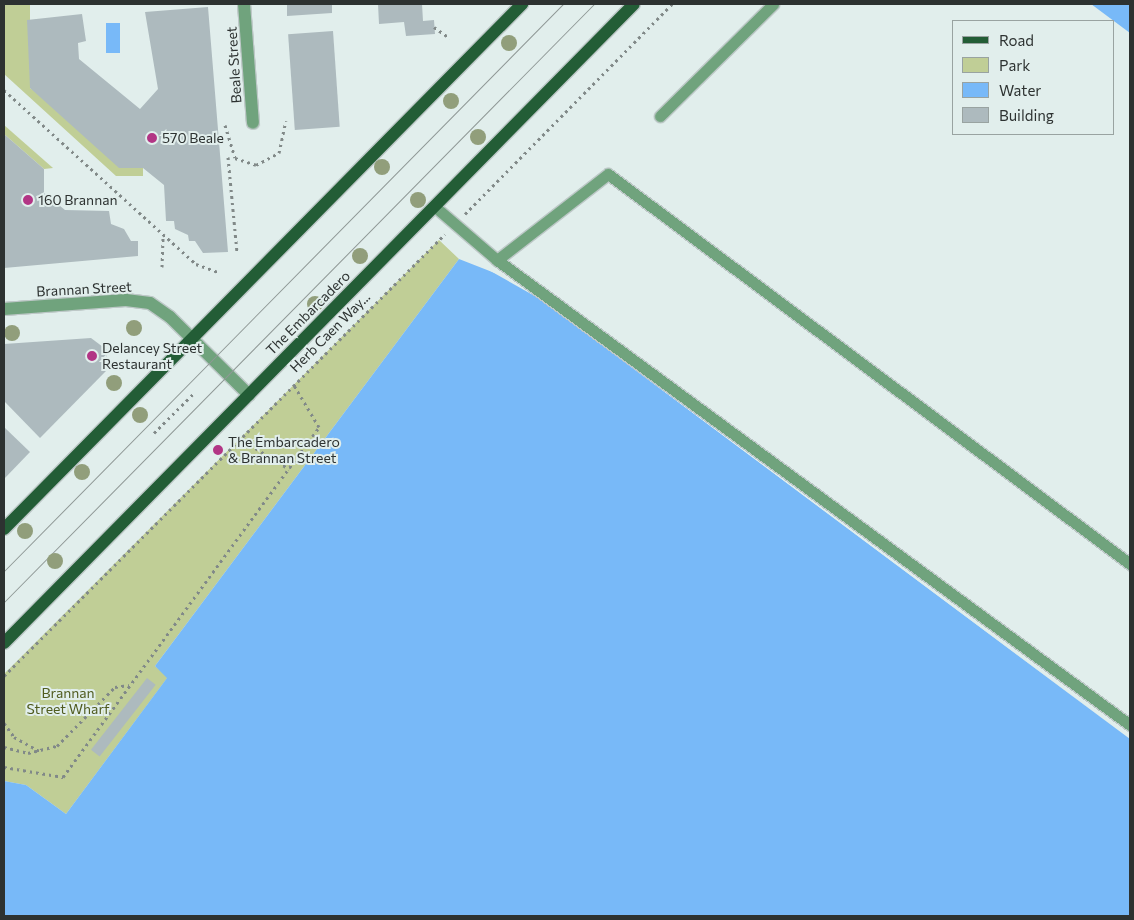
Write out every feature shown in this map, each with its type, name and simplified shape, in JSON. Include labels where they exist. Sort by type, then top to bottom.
[{"type":"main road","points":[[4,529],[522,4]]},
{"type":"main road","name":"The Embarcadero","points":[[4,643],[634,4]]},
{"type":"street","name":"Beale Street","points":[[244,4],[253,123]]},
{"type":"street","name":"Brannan Street","points":[[4,309],[138,300],[160,308],[193,338],[249,395]]},
{"type":"lane","points":[[660,116],[773,4]]},
{"type":"lane","points":[[497,260],[608,174],[1130,564]]},
{"type":"lane","points":[[434,206],[497,260],[1130,725]]},
{"type":"path","name":"Herb Caen Way...","points":[[4,676],[672,4]]},
{"type":"path","points":[[434,27],[450,38]]},
{"type":"path","points":[[4,90],[163,236],[196,264],[218,272]]},
{"type":"path","points":[[225,125],[235,158],[256,165],[279,153],[286,121]]},
{"type":"path","points":[[228,157],[237,252]]},
{"type":"path","points":[[162,267],[163,236]]},
{"type":"path","points":[[4,767],[63,777],[319,427],[294,385]]},
{"type":"path","points":[[154,433],[194,393]]},
{"type":"path","points":[[239,438],[289,469]]},
{"type":"path","points":[[4,747],[40,752],[66,740],[115,687],[129,685]]},
{"type":"path","points":[[4,723],[14,737],[40,752]]},
{"type":"green space","points":[[4,4],[30,4],[30,88],[143,168],[143,176],[116,176],[4,74]]},
{"type":"green space","points":[[4,125],[53,168],[44,169],[4,134]]},
{"type":"green space","name":"Brannan Street Wharf","points":[[439,240],[459,259],[155,666],[168,677],[66,814],[26,785],[4,781],[4,674]]},
{"type":"water","points":[[1091,4],[1130,4],[1130,33]]},
{"type":"water","points":[[106,23],[120,23],[120,53],[106,53]]},
{"type":"water","points":[[459,259],[505,277],[540,299],[1130,739],[1130,916],[4,916],[4,781],[26,785],[66,814],[167,678],[155,666]]},
{"type":"pier","points":[[471,260],[506,275],[541,297],[1130,739],[540,299]]},
{"type":"building","points":[[287,4],[332,4],[332,13],[287,16]]},
{"type":"building","points":[[378,4],[422,4],[423,21],[434,20],[435,34],[406,36],[404,22],[379,24]]},
{"type":"building","name":"570 Beale","points":[[208,7],[228,252],[203,253],[195,241],[189,241],[188,235],[175,229],[174,221],[166,221],[164,185],[143,168],[119,168],[30,88],[27,20],[82,14],[86,41],[78,43],[79,59],[140,109],[158,89],[145,12]]},
{"type":"building","points":[[333,31],[340,127],[295,130],[288,34]]},
{"type":"building","name":"160 Brannan","points":[[4,134],[44,169],[44,193],[65,210],[109,211],[111,224],[124,229],[131,241],[138,241],[138,256],[4,268]]},
{"type":"building","points":[[91,338],[107,350],[106,371],[40,438],[4,401],[4,344]]},
{"type":"building","points":[[4,427],[30,452],[4,479]]},
{"type":"building","points":[[147,678],[156,685],[100,756],[91,750]]},
{"type":"tram line","points":[[4,571],[563,4]]},
{"type":"tram line","points":[[4,602],[594,4]]},
{"type":"place","name":"570 Beale","points":[[152,138]]},
{"type":"place","name":"160 Brannan","points":[[28,200]]},
{"type":"place","name":"Delancey Street Restaurant","points":[[92,356]]},
{"type":"place","name":"The Embarcadero & Brannan Street","points":[[218,450]]}]
